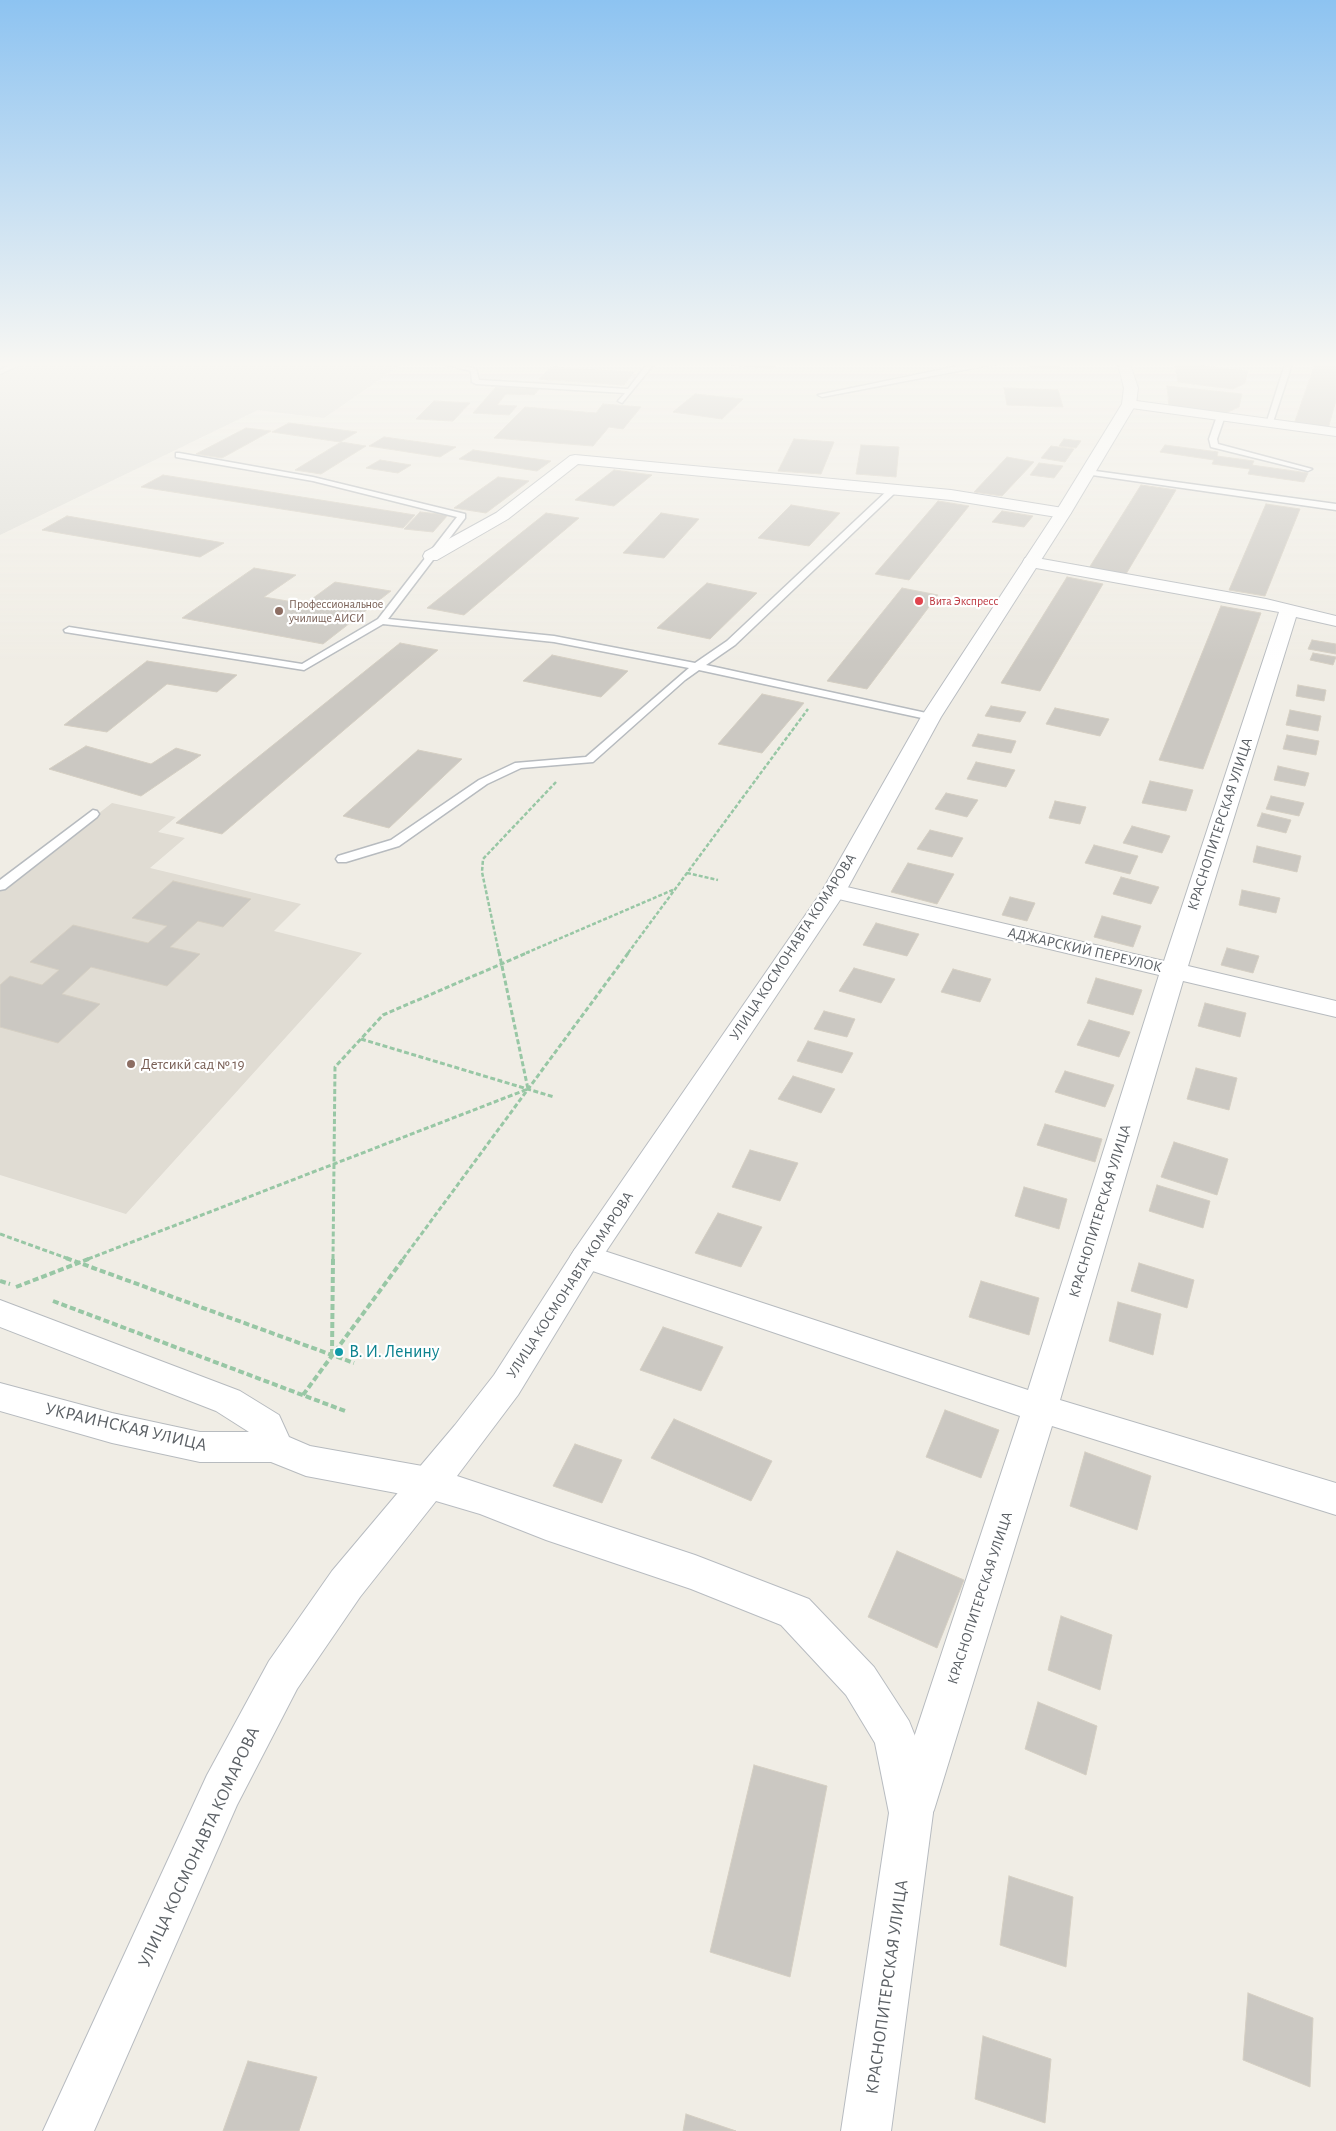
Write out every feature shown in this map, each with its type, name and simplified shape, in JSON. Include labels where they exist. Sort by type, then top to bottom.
[{"type":"street","points":[[431,556],[502,516],[569,463]]},
{"type":"street","points":[[621,463],[951,495],[1063,513]]},
{"type":"street","name":"УЛИЦА КОСМОНАВТА КОМАРОВА","points":[[68,2131],[222,1790],[283,1675],[346,1584],[468,1436],[506,1385],[586,1257],[834,890],[931,717],[1093,463]]},
{"type":"street","points":[[1031,562],[1289,609],[1336,621]]},
{"type":"street","name":"КРАСНОПИТЕРСКАЯ УЛИЦА","points":[[866,2131],[911,1813],[1040,1408],[1173,972],[1289,609]]},
{"type":"street","name":"АДЖАРСКИЙ ПЕРЕУЛОК","points":[[834,890],[1173,972],[1336,1009]]},
{"type":"street","points":[[586,1257],[1040,1408],[1336,1500]]},
{"type":"street","points":[[8,1300],[228,1401],[267,1425],[274,1447]]},
{"type":"street","name":"УКРАИНСКАЯ УЛИЦА","points":[[0,1397],[112,1428],[200,1447],[274,1447],[306,1461],[428,1483]]},
{"type":"street","name":"КРАСНОПИТЕРСКАЯ УЛИЦА","points":[[428,1483],[483,1499],[546,1523],[695,1573],[794,1612],[860,1681],[894,1736],[911,1813]]},
{"type":"lane","points":[[69,630],[304,667],[381,621],[462,516],[313,479],[226,463]]},
{"type":"lane","points":[[1286,463],[1308,469]]},
{"type":"lane","points":[[1088,472],[1336,507]]},
{"type":"lane","points":[[342,859],[395,843],[483,782],[519,765],[589,760],[665,692],[732,644],[893,490]]},
{"type":"lane","points":[[381,621],[554,639],[624,650],[931,717]]},
{"type":"lane","points":[[0,886],[93,814]]},
{"type":"path","points":[[303,1394],[819,693]]},
{"type":"path","points":[[528,1089],[482,872],[483,859],[576,761]]},
{"type":"path","points":[[687,872],[718,880]]},
{"type":"path","points":[[332,1355],[335,1067],[383,1015],[676,889]]},
{"type":"path","points":[[361,1039],[554,1098]]},
{"type":"path","points":[[8,1300],[79,1262],[528,1089]]},
{"type":"path","points":[[0,1234],[354,1363]]},
{"type":"path","points":[[0,1281],[8,1300]]},
{"type":"path","points":[[8,1300],[25,1290]]},
{"type":"path","points":[[44,1297],[345,1411]]},
{"type":"shaded area","points":[[0,463],[148,463],[0,535]]},
{"type":"shaded area","name":"Детсикй сад № 19","points":[[112,803],[176,817],[158,832],[185,838],[150,868],[301,904],[274,931],[362,953],[126,1214],[0,1175],[0,890]]},
{"type":"building","points":[[306,463],[338,463],[321,474],[295,470]]},
{"type":"building","points":[[374,463],[411,465],[398,473],[366,468]]},
{"type":"building","points":[[488,463],[548,463],[537,471]]},
{"type":"building","points":[[782,463],[825,463],[821,474],[778,471]]},
{"type":"building","points":[[858,463],[897,463],[896,477],[856,474]]},
{"type":"building","points":[[1001,463],[1033,463],[1002,496],[974,492]]},
{"type":"building","points":[[1039,463],[1063,466],[1054,478],[1030,475]]},
{"type":"building","points":[[1253,463],[1252,465],[1308,473],[1304,482],[1248,474],[1250,469],[1212,464]]},
{"type":"building","points":[[614,470],[652,475],[614,506],[575,500]]},
{"type":"building","points":[[163,475],[415,515],[403,528],[141,487]]},
{"type":"building","points":[[498,477],[529,481],[486,513],[454,508]]},
{"type":"building","points":[[1141,485],[1176,490],[1126,574],[1089,568]]},
{"type":"building","points":[[938,501],[969,506],[909,580],[875,574]]},
{"type":"building","points":[[1266,504],[1300,509],[1265,596],[1229,590]]},
{"type":"building","points":[[791,505],[840,513],[809,546],[758,538]]},
{"type":"building","points":[[1002,511],[1033,516],[1024,527],[992,522]]},
{"type":"building","points":[[420,512],[448,515],[433,532],[404,529]]},
{"type":"building","points":[[546,513],[579,518],[464,615],[427,608]]},
{"type":"building","points":[[661,513],[699,519],[664,558],[623,553]]},
{"type":"building","points":[[67,516],[224,543],[200,557],[42,530]]},
{"type":"building","name":"Профессиональное училище АИСИ","points":[[254,568],[296,575],[264,597],[305,604],[335,582],[391,591],[323,644],[182,618]]},
{"type":"building","points":[[1067,577],[1103,584],[1040,691],[1001,683]]},
{"type":"building","points":[[707,583],[757,593],[710,639],[657,628]]},
{"type":"building","points":[[902,588],[938,595],[867,689],[827,681]]},
{"type":"building","points":[[1221,606],[1261,613],[1203,769],[1159,760]]},
{"type":"building","points":[[1312,640],[1336,644],[1336,654],[1308,649]]},
{"type":"building","points":[[400,643],[438,650],[222,834],[176,823]]},
{"type":"building","points":[[1313,653],[1336,657],[1333,665],[1310,660]]},
{"type":"building","points":[[552,655],[628,671],[601,697],[523,681]]},
{"type":"building","points":[[147,661],[237,675],[217,692],[167,684],[107,732],[64,725]]},
{"type":"building","points":[[1298,685],[1326,690],[1324,701],[1296,696]]},
{"type":"building","points":[[762,694],[804,703],[762,753],[718,744]]},
{"type":"building","points":[[991,706],[1026,712],[1020,722],[985,716]]},
{"type":"building","points":[[1055,708],[1109,719],[1100,736],[1046,724]]},
{"type":"building","points":[[1290,710],[1321,716],[1318,731],[1286,725]]},
{"type":"building","points":[[978,734],[1016,741],[1011,753],[972,746]]},
{"type":"building","points":[[1287,735],[1319,741],[1316,755],[1283,749]]},
{"type":"building","points":[[86,746],[151,764],[176,748],[201,755],[141,796],[49,769]]},
{"type":"building","points":[[418,750],[462,759],[389,828],[343,816]]},
{"type":"building","points":[[976,762],[1015,770],[1006,787],[967,779]]},
{"type":"building","points":[[1278,766],[1309,773],[1305,786],[1274,780]]},
{"type":"building","points":[[1150,781],[1193,790],[1186,811],[1142,803]]},
{"type":"building","points":[[946,793],[978,800],[967,817],[935,809]]},
{"type":"building","points":[[1271,796],[1304,803],[1299,816],[1266,809]]},
{"type":"building","points":[[1055,801],[1086,807],[1080,824],[1049,818]]},
{"type":"building","points":[[1262,813],[1291,820],[1286,833],[1257,826]]},
{"type":"building","points":[[1132,826],[1170,836],[1162,853],[1123,843]]},
{"type":"building","points":[[930,830],[963,838],[952,857],[917,849]]},
{"type":"building","points":[[1094,845],[1138,856],[1130,874],[1085,863]]},
{"type":"building","points":[[1257,846],[1301,856],[1297,872],[1253,862]]},
{"type":"building","points":[[908,863],[954,874],[937,904],[891,892]]},
{"type":"building","points":[[1121,877],[1159,887],[1151,904],[1113,894]]},
{"type":"building","points":[[173,881],[251,899],[223,927],[198,921],[170,947],[200,954],[167,986],[91,967],[62,994],[100,1004],[58,1043],[0,1027],[0,985],[10,976],[42,985],[59,970],[30,962],[73,925],[148,943],[167,926],[132,918]]},
{"type":"building","points":[[1242,890],[1280,898],[1276,913],[1239,905]]},
{"type":"building","points":[[1010,897],[1035,903],[1027,921],[1002,915]]},
{"type":"building","points":[[1102,916],[1141,926],[1133,947],[1094,937]]},
{"type":"building","points":[[876,923],[919,934],[907,956],[863,945]]},
{"type":"building","points":[[1227,948],[1259,956],[1253,973],[1221,965]]},
{"type":"building","points":[[854,968],[895,979],[881,1003],[839,991]]},
{"type":"building","points":[[953,969],[991,979],[980,1002],[941,992]]},
{"type":"building","points":[[1096,978],[1142,990],[1133,1015],[1087,1003]]},
{"type":"building","points":[[1205,1003],[1246,1013],[1240,1037],[1198,1026]]},
{"type":"building","points":[[824,1011],[855,1019],[847,1037],[814,1029]]},
{"type":"building","points":[[1089,1020],[1130,1032],[1119,1057],[1077,1045]]},
{"type":"building","points":[[808,1041],[853,1053],[842,1073],[797,1061]]},
{"type":"building","points":[[1196,1068],[1237,1078],[1229,1110],[1187,1099]]},
{"type":"building","points":[[1065,1071],[1114,1085],[1105,1107],[1055,1092]]},
{"type":"building","points":[[793,1076],[835,1089],[821,1113],[778,1099]]},
{"type":"building","points":[[1045,1124],[1102,1139],[1095,1162],[1037,1145]]},
{"type":"building","points":[[1174,1142],[1228,1159],[1217,1195],[1161,1177]]},
{"type":"building","points":[[750,1150],[798,1163],[780,1201],[732,1187]]},
{"type":"building","points":[[1157,1185],[1210,1201],[1203,1228],[1149,1211]]},
{"type":"building","points":[[1024,1187],[1067,1199],[1059,1229],[1015,1216]]},
{"type":"building","points":[[718,1213],[762,1227],[741,1267],[695,1253]]},
{"type":"building","points":[[1139,1263],[1194,1280],[1187,1308],[1131,1291]]},
{"type":"building","points":[[981,1281],[1039,1298],[1029,1335],[969,1317]]},
{"type":"building","points":[[1118,1302],[1161,1314],[1153,1355],[1109,1341]]},
{"type":"building","points":[[663,1327],[723,1347],[701,1391],[640,1370]]},
{"type":"building","points":[[945,1410],[999,1430],[981,1478],[926,1457]]},
{"type":"building","points":[[674,1419],[772,1461],[751,1501],[651,1458]]},
{"type":"building","points":[[575,1444],[622,1460],[602,1503],[553,1486]]},
{"type":"building","points":[[1085,1452],[1151,1476],[1137,1530],[1070,1506]]},
{"type":"building","points":[[897,1551],[964,1580],[937,1648],[868,1617]]},
{"type":"building","points":[[1061,1616],[1112,1635],[1100,1690],[1048,1670]]},
{"type":"building","points":[[1038,1702],[1097,1726],[1086,1775],[1025,1749]]},
{"type":"building","points":[[754,1765],[827,1786],[790,1977],[710,1952]]},
{"type":"building","points":[[1009,1876],[1073,1897],[1066,1967],[1000,1945]]},
{"type":"building","points":[[1248,1993],[1313,2018],[1310,2087],[1243,2060]]},
{"type":"building","points":[[983,2036],[1051,2059],[1045,2123],[975,2099]]},
{"type":"building","points":[[248,2061],[317,2077],[299,2131],[223,2131]]},
{"type":"building","points":[[686,2114],[736,2131],[683,2131]]},
{"type":"place","name":"Вита Экспресс","points":[[919,601]]},
{"type":"place","name":"Профессиональное училище АИСИ","points":[[279,611]]},
{"type":"place","name":"Детсикй сад № 19","points":[[131,1064]]},
{"type":"place","name":"В. И. Ленину","points":[[339,1352]]}]
